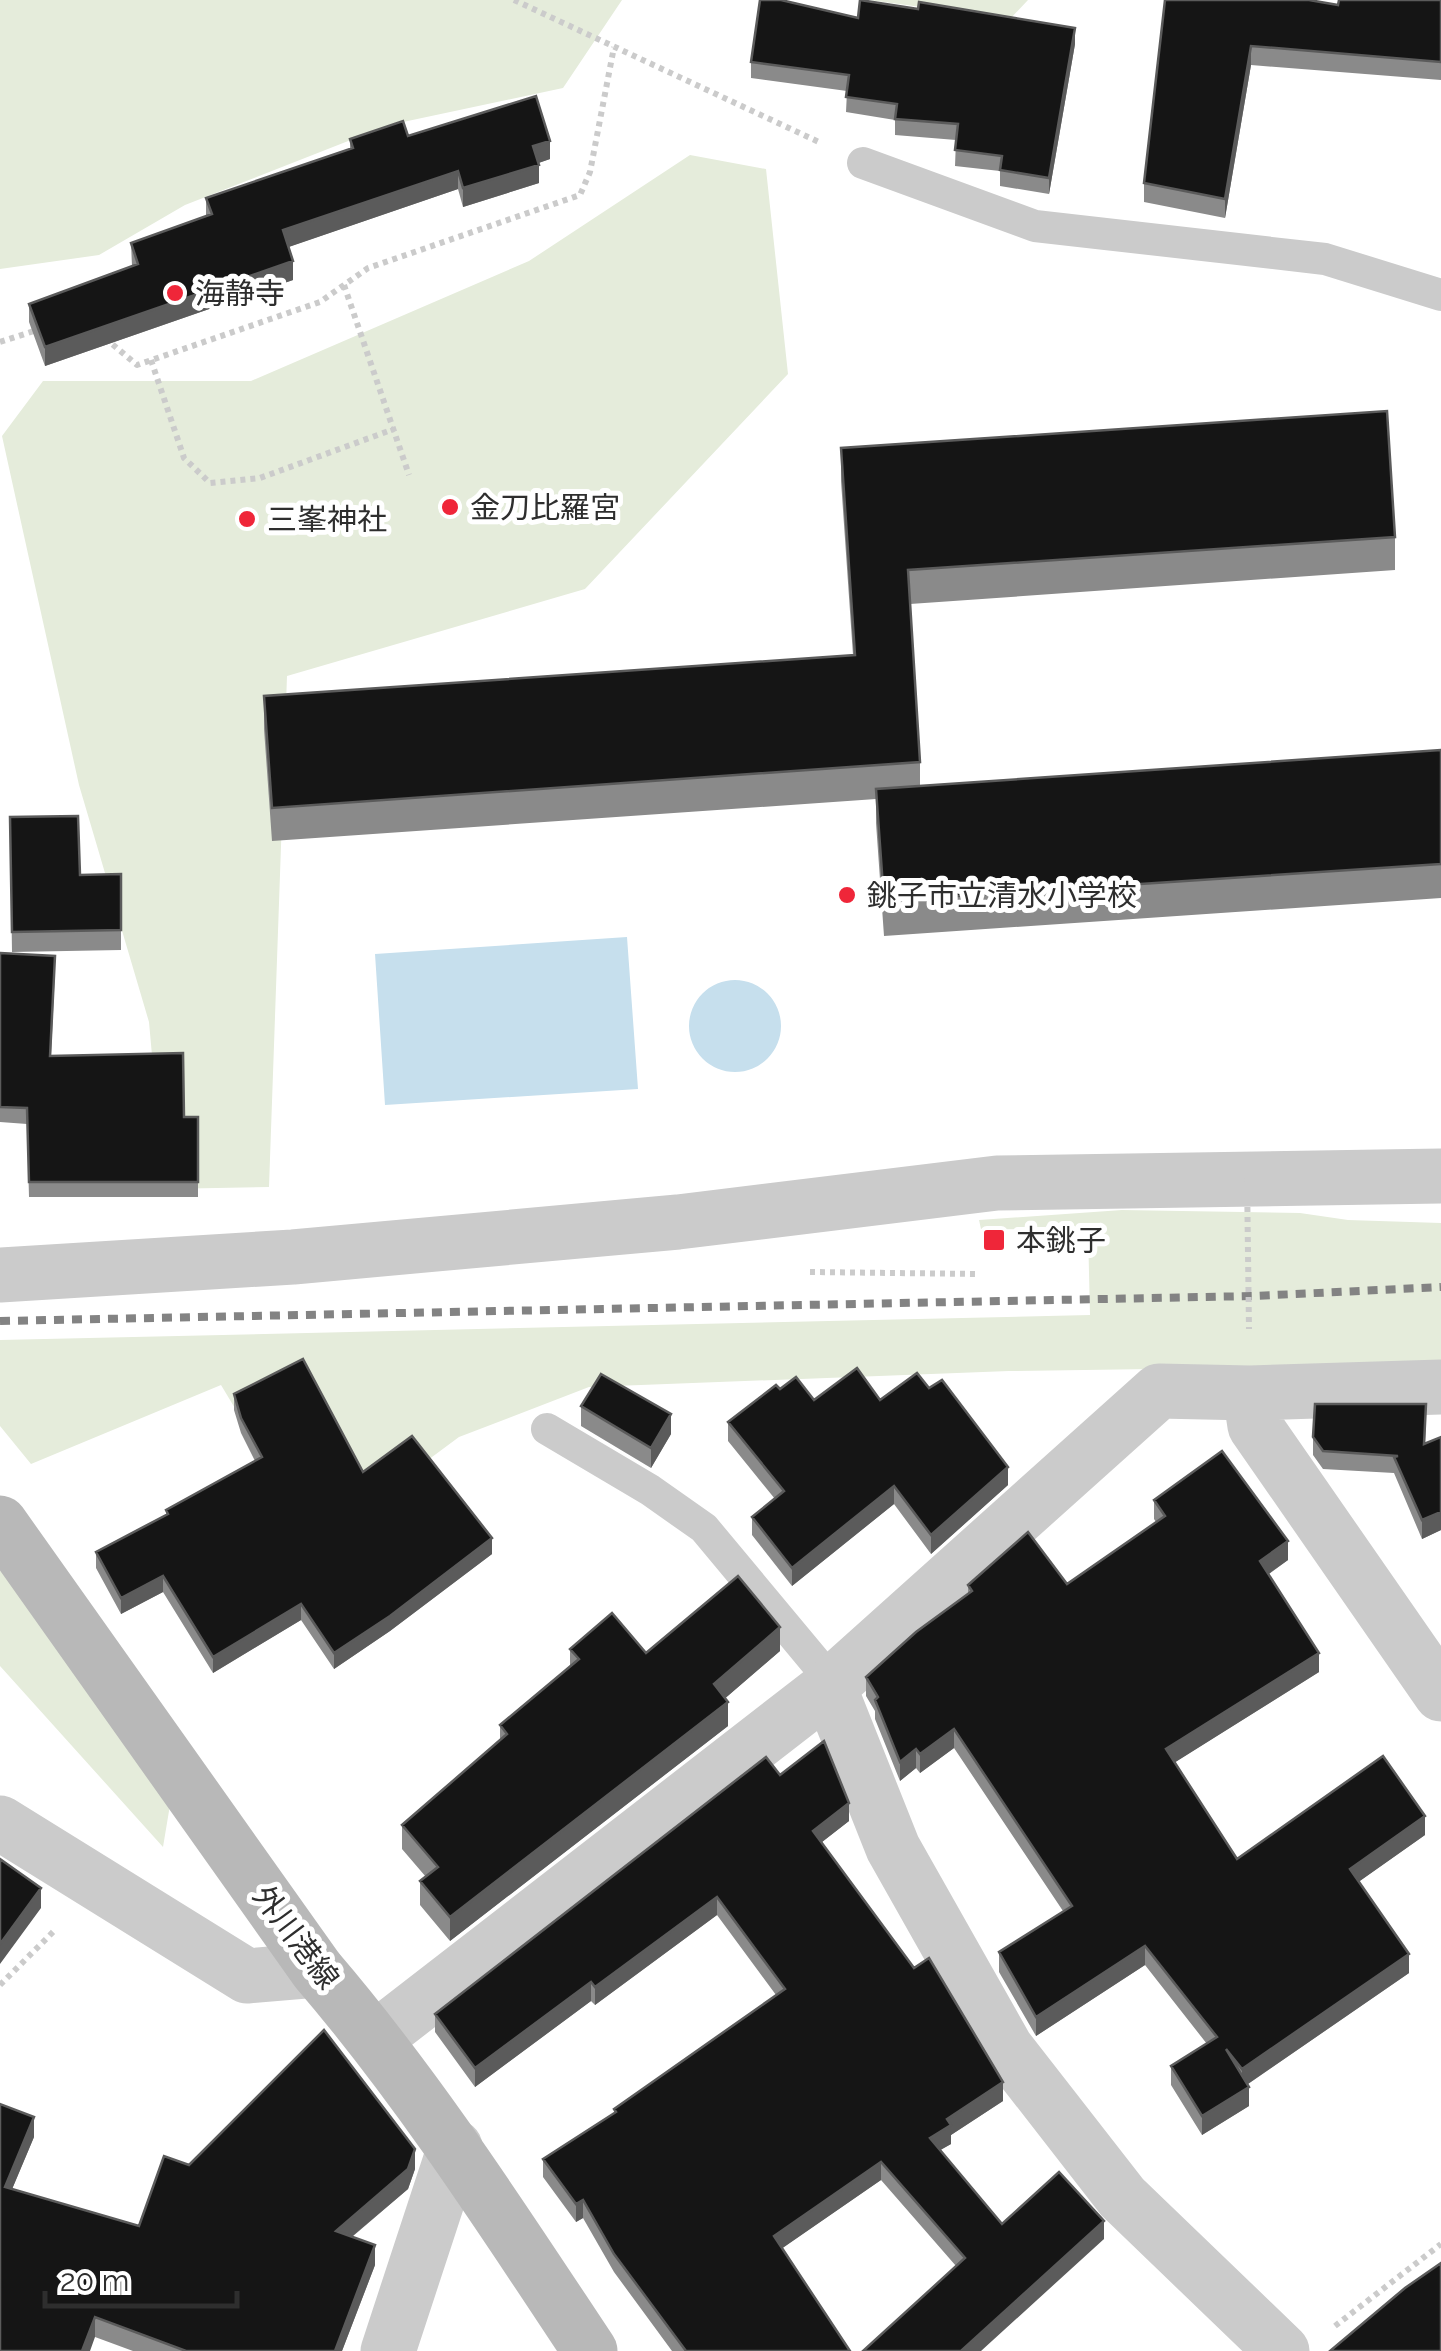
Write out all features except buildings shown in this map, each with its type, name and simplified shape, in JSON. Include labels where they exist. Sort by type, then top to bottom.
[{"type":"main road","name":"外川港線","points":[[0,1524],[317,1970],[376,2038],[455,2147],[590,2351]]},
{"type":"street","points":[[0,1275],[293,1257],[578,1231],[997,1183],[1441,1176]]},
{"type":"street","points":[[376,2038],[828,1687],[1159,1391],[1250,1394],[1441,1388]]},
{"type":"street","points":[[1250,1394],[1255,1426],[1441,1694]]},
{"type":"street","points":[[828,1687],[894,1848],[1006,2048],[1122,2198],[1282,2351]]},
{"type":"street","points":[[0,1823],[247,1976],[317,1970]]},
{"type":"street","points":[[388,2351],[455,2147]]},
{"type":"lane","points":[[863,163],[1036,226],[1324,258],[1441,296]]},
{"type":"lane","points":[[547,1429],[650,1490],[704,1528],[818,1666],[828,1687]]},
{"type":"path","points":[[514,0],[863,163]]},
{"type":"path","points":[[94,330],[137,365],[320,302],[368,268],[580,195],[590,172],[614,47]]},
{"type":"path","points":[[344,286],[409,474]]},
{"type":"path","points":[[0,342],[53,324]]},
{"type":"path","points":[[151,360],[184,458],[210,483],[260,478],[394,430]]},
{"type":"path","points":[[1246,1178],[1249,1329]]},
{"type":"path","points":[[0,1985],[100,1885]]},
{"type":"path","points":[[1333,2327],[1441,2244]]},
{"type":"green space","points":[[0,0],[622,0],[563,88],[389,125],[185,205],[99,255],[0,269]]},
{"type":"green space","points":[[869,0],[1028,0],[1010,19]]},
{"type":"green space","points":[[690,155],[766,169],[788,374],[585,589],[287,676],[269,1187],[164,1189],[149,1022],[79,785],[2,436],[43,381],[251,381],[529,261]]},
{"type":"green space","points":[[1122,1210],[1300,1213],[1348,1220],[1441,1223],[1441,1365],[1009,1371],[589,1387],[459,1437],[316,1543],[221,1385],[31,1464],[0,1426],[0,1340],[1090,1315],[1088,1230],[981,1229],[979,1220]]},
{"type":"green space","points":[[0,1567],[172,1793],[163,1847],[0,1666]]},
{"type":"water","points":[[627,937],[638,1089],[385,1105],[375,954]]},
{"type":"water","points":[[735,980],[752,984],[767,994],[777,1009],[781,1026],[777,1043],[767,1058],[752,1068],[735,1072],[718,1068],[703,1058],[693,1043],[689,1026],[693,1009],[703,994],[718,984]]},
{"type":"railway","points":[[0,1321],[1254,1296],[1441,1287]]},
{"type":"place","name":"海静寺","points":[[175,293]]},
{"type":"place","name":"金刀比羅宮","points":[[450,507]]},
{"type":"place","name":"三峯神社","points":[[247,519]]},
{"type":"place","name":"銚子市立清水小学校","points":[[847,895]]},
{"type":"place","name":"本銚子","points":[[994,1240]]}]
